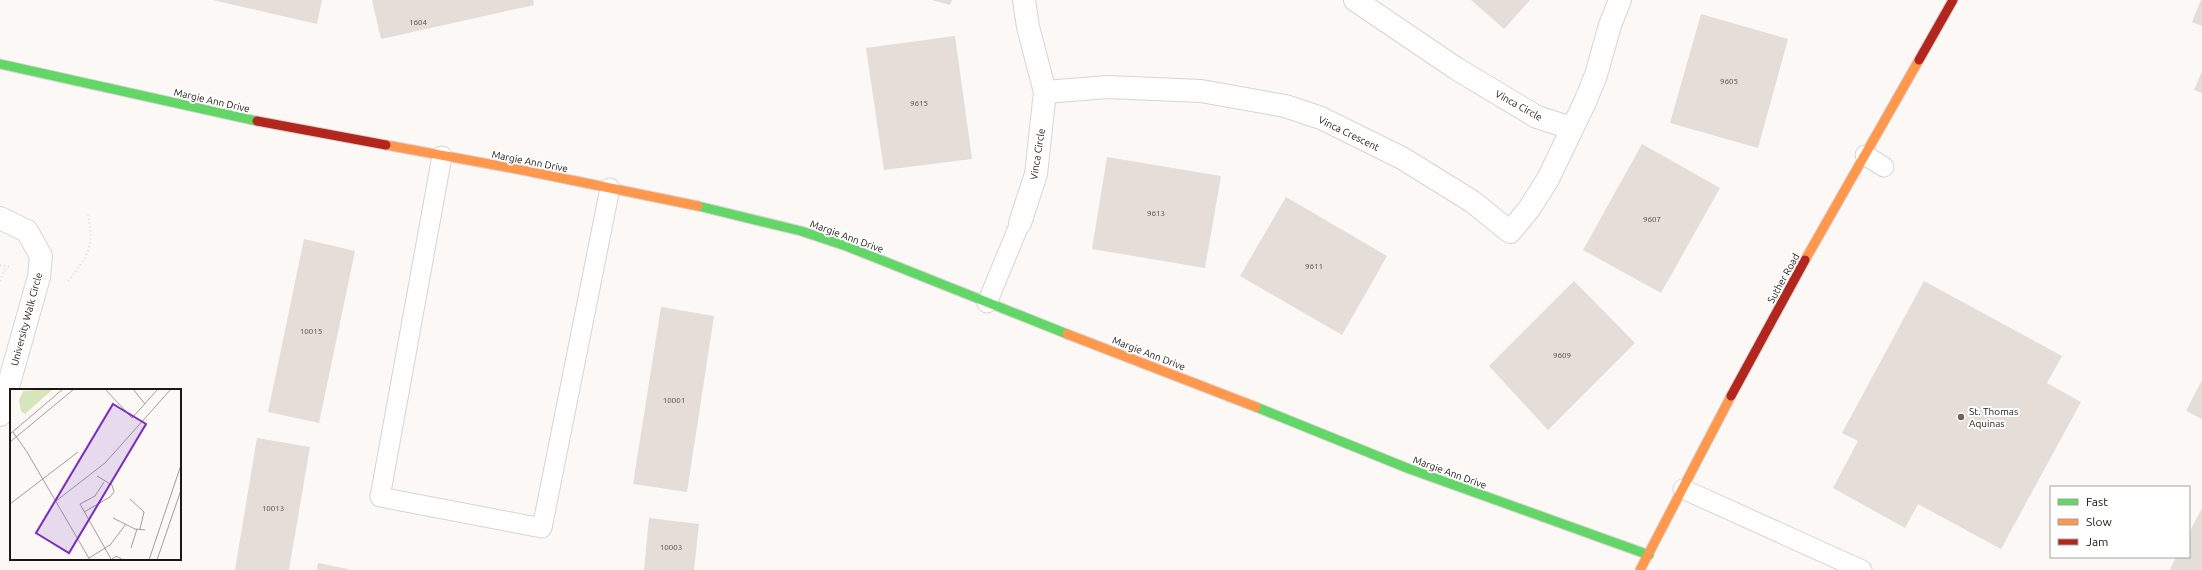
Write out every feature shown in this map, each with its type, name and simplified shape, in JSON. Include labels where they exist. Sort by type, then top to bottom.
[{"type":"street","name":"Vinca Circle","points":[[1020,223],[1036,174],[1045,92],[1028,27],[1024,0]]},
{"type":"street","name":"Vinca Circle","points":[[1355,0],[1457,69],[1537,117],[1570,128]]},
{"type":"street","points":[[1570,128],[1596,75],[1610,25],[1620,0]]},
{"type":"street","name":"Suther Road","points":[[1640,570],[1777,312],[1953,0]]},
{"type":"street","name":"Margie Ann Drive","points":[[0,64],[295,129],[711,208],[801,231],[846,246],[988,304],[1204,386],[1407,468],[1649,555]]},
{"type":"street","name":"Vinca Crescent","points":[[1045,92],[1108,87],[1201,91],[1285,106],[1321,118],[1402,158],[1473,202],[1510,232],[1529,209],[1548,179],[1570,128]]},
{"type":"street","name":"University Walk Circle","points":[[0,218],[27,231],[41,256],[39,277],[0,415]]},
{"type":"lane","points":[[1865,155],[1884,167]]},
{"type":"lane","points":[[442,156],[380,497],[542,528],[610,188]]},
{"type":"lane","name":"Vinca Circle","points":[[988,304],[1020,223]]},
{"type":"lane","points":[[1683,489],[1862,570]]},
{"type":"path","points":[[67,283],[80,266],[89,248],[92,234],[88,215]]},
{"type":"path","points":[[0,281],[6,266]]},
{"type":"building","points":[[213,0],[322,0],[317,24]]},
{"type":"building","points":[[372,0],[533,0],[534,5],[381,39]]},
{"type":"building","points":[[932,0],[952,0],[950,5]]},
{"type":"building","points":[[1471,0],[1530,0],[1504,29]]},
{"type":"building","points":[[2202,0],[2202,26],[2192,22]]},
{"type":"building","points":[[1701,14],[1788,39],[1758,148],[1670,123]]},
{"type":"building","points":[[955,36],[972,159],[884,170],[866,48]]},
{"type":"building","points":[[2202,71],[2202,93],[2194,90]]},
{"type":"building","points":[[1642,144],[1720,188],[1661,293],[1583,250]]},
{"type":"building","points":[[1107,157],[1221,176],[1205,268],[1092,249]]},
{"type":"building","points":[[1286,197],[1387,256],[1342,335],[1240,276]]},
{"type":"building","points":[[304,239],[355,251],[319,423],[268,412]]},
{"type":"building","points":[[1574,281],[1635,343],[1548,430],[1489,366]]},
{"type":"building","name":"St. Thomas Aquinas","points":[[1924,281],[2062,356],[2047,383],[2081,402],[2001,549],[1918,504],[1905,528],[1833,488],[1858,441],[1842,433]]},
{"type":"building","points":[[661,307],[714,316],[687,492],[633,484]]},
{"type":"building","points":[[2202,380],[2202,419],[2186,411]]},
{"type":"building","points":[[257,438],[310,447],[289,570],[235,570]]},
{"type":"building","points":[[2202,508],[2202,570],[2170,570],[2176,558],[2190,558],[2190,531]]},
{"type":"building","points":[[649,518],[699,524],[694,570],[644,570]]},
{"type":"building","points":[[318,563],[348,569],[348,570],[317,570]]},
{"type":"traffic: fast","points":[[0,64],[257,121]]},
{"type":"traffic: fast","points":[[698,206],[801,231],[846,246],[1067,334]]},
{"type":"traffic: fast","points":[[1256,407],[1407,468],[1649,555]]},
{"type":"traffic: slow","points":[[1805,260],[1919,60]]},
{"type":"traffic: slow","points":[[386,145],[522,170],[698,206]]},
{"type":"traffic: slow","points":[[1067,334],[1256,407]]},
{"type":"traffic: slow","points":[[1640,570],[1731,396]]},
{"type":"traffic: jam","points":[[1919,60],[1953,0]]},
{"type":"traffic: jam","points":[[257,121],[386,145]]},
{"type":"traffic: jam","points":[[1731,396],[1805,260]]},
{"type":"place","name":"St. Thomas Aquinas","points":[[1961,417]]}]
